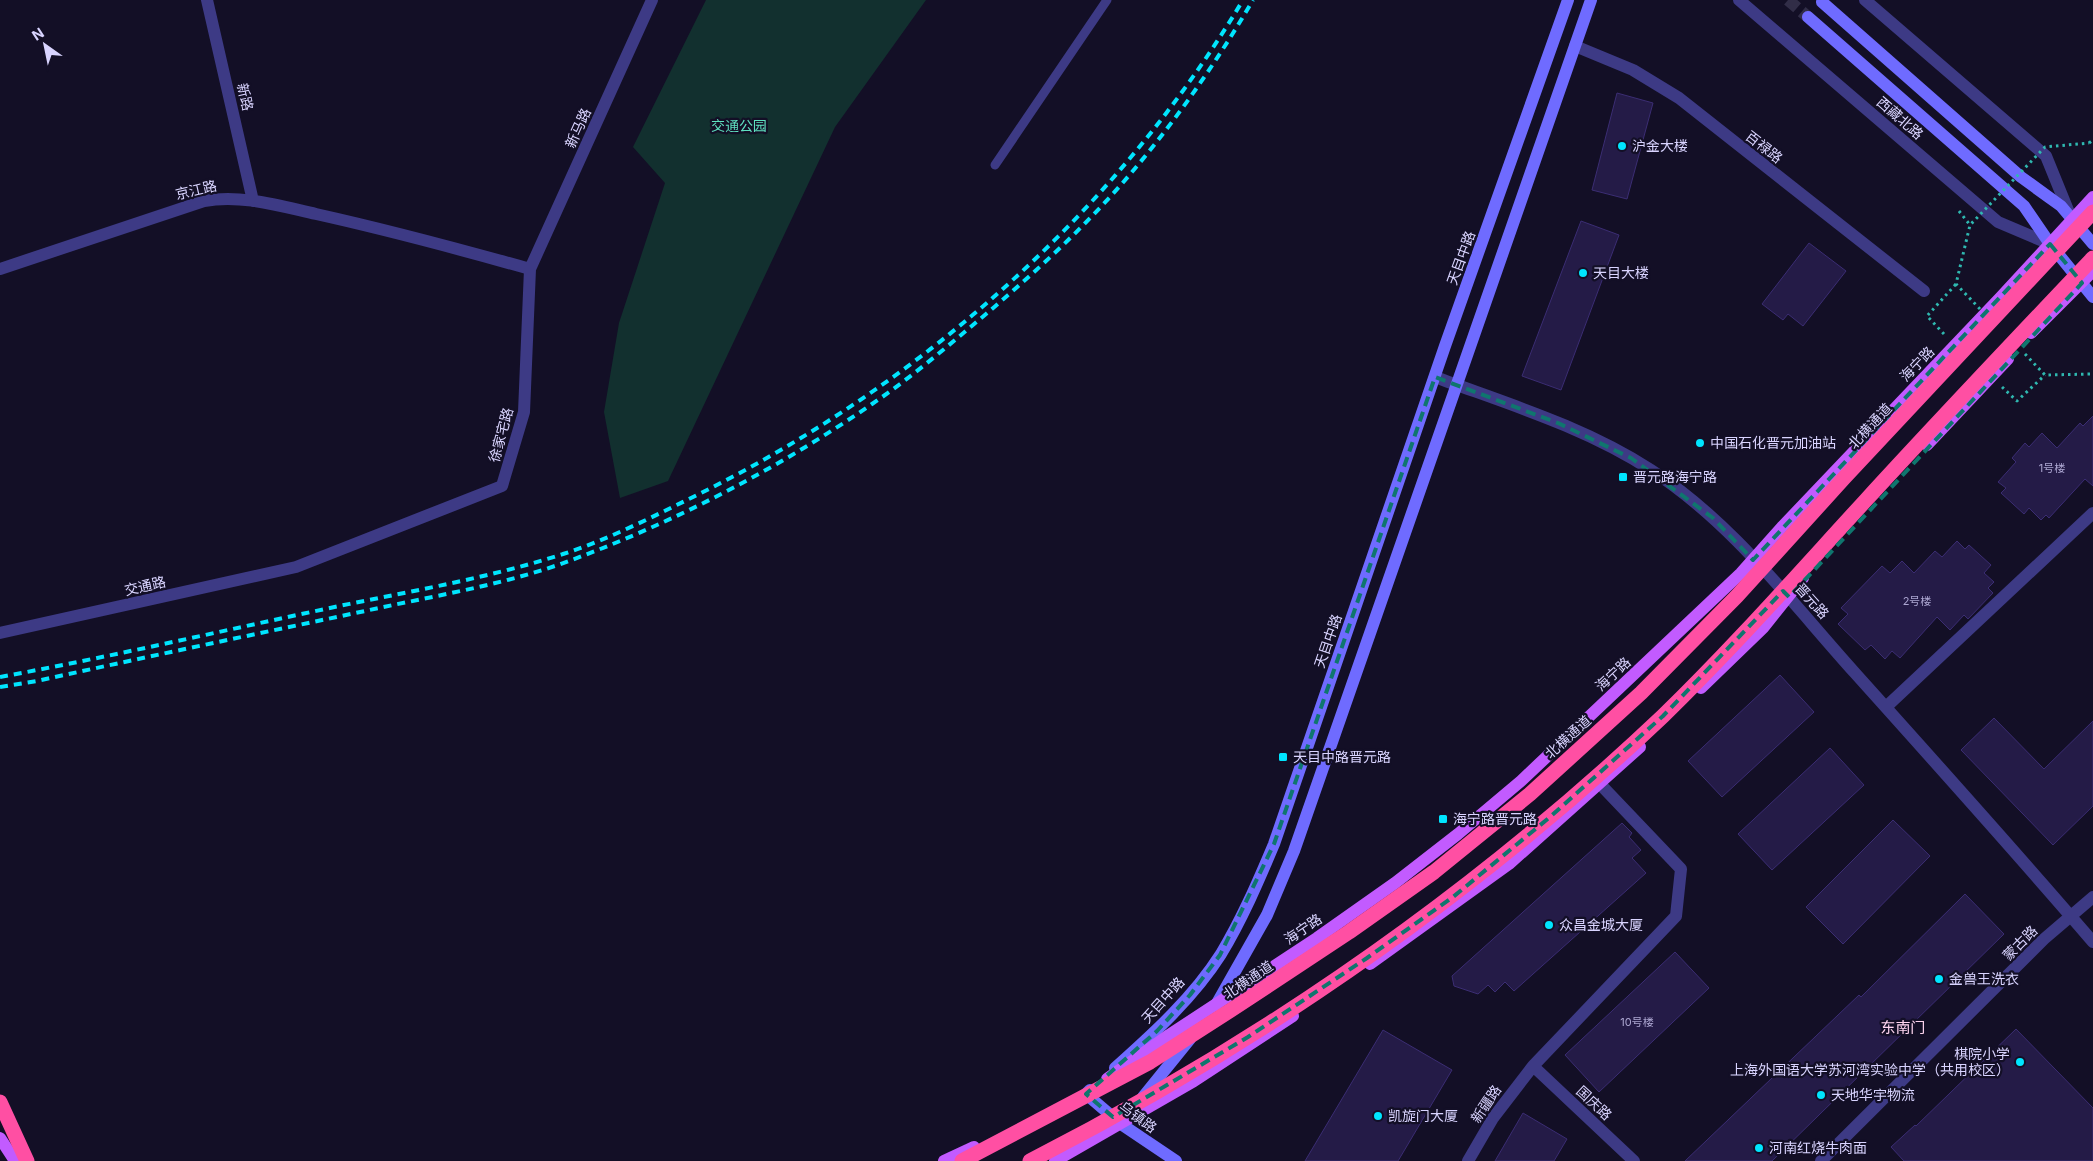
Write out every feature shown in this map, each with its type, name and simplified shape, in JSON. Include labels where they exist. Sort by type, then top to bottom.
[{"type":"highway","name":"北横通道","points":[[962,1161],[1150,1062],[1231,1010],[1349,932],[1434,872],[1530,794],[1641,693],[1737,596],[1844,478],[2093,212]]},
{"type":"highway","points":[[1030,1161],[1165,1089],[1248,1037],[1367,958],[1453,897],[1550,817],[1662,716],[1760,618],[1867,499],[2093,258]]},
{"type":"highway","points":[[0,1102],[27,1161]]},
{"type":"main road","name":"天目中路","points":[[944,1161],[1086,1094],[1157,1031],[1190,995],[1220,955],[1248,904],[1274,844],[1435,377],[1568,0]]},
{"type":"main road","points":[[1121,1124],[1212,1013],[1267,916],[1294,851],[1455,385],[1591,0]]},
{"type":"main road","points":[[1822,2],[2022,177],[2060,206],[2093,244]]},
{"type":"main road","name":"西藏北路","points":[[1808,18],[2024,206],[2050,244],[2093,297]]},
{"type":"main road","name":"海宁路","points":[[1086,1094],[1169,1035],[1325,933],[1395,883],[1458,834],[1521,781],[1726,588],[2093,197]]},
{"type":"main road","points":[[1055,1161],[1194,1082],[1242,1051],[1427,925],[1510,864],[1600,784],[1763,628],[1820,559],[2034,331],[2093,271]]},
{"type":"main road","name":"乌镇路","points":[[1086,1094],[1121,1124],[1176,1161]]},
{"type":"main road","points":[[0,1138],[15,1161]]},
{"type":"street","name":"新路","points":[[207,0],[254,201]]},
{"type":"street","name":"新马路","points":[[530,268],[652,0]]},
{"type":"street","name":"西藏北路","points":[[1739,0],[1998,222],[2050,244]]},
{"type":"street","points":[[1866,0],[2046,156],[2072,220]]},
{"type":"street","name":"百禄路","points":[[1575,46],[1633,70],[1679,98],[1924,291]]},
{"type":"street","name":"京江路","points":[[0,269],[204,201],[228,198],[254,201],[406,234],[530,268]]},
{"type":"street","name":"徐家宅路","points":[[296,567],[502,486],[524,412],[530,268]]},
{"type":"street","name":"晋元路","points":[[1435,377],[1558,423],[1631,458],[1674,486],[1713,518],[1789,597],[2093,942]]},
{"type":"street","points":[[1886,707],[2093,513]]},
{"type":"street","name":"交通路","points":[[0,633],[296,567]]},
{"type":"street","name":"新疆路","points":[[1468,1161],[1493,1118],[1533,1066],[1676,916],[1681,868],[1600,784]]},
{"type":"street","name":"蒙古路","points":[[1821,1161],[2044,939],[2093,897]]},
{"type":"street","name":"国庆路","points":[[1533,1066],[1634,1161]]},
{"type":"lane","points":[[995,165],[1107,0]]},
{"type":"path","points":[[1955,345],[1927,316],[1956,284],[1970,225],[2045,147],[2089,143],[2093,140]]},
{"type":"path","points":[[2016,401],[2045,375]]},
{"type":"highlighted area","points":[[2050,244],[2082,283],[1789,597],[1783,591],[1663,716],[1550,817],[1453,897],[1367,958],[1248,1037],[1113,1117],[1086,1094],[1157,1031],[1190,995],[1220,955],[1274,844],[1435,377],[1558,423],[1631,458],[1713,518],[1753,560]]},
{"type":"green space","name":"交通公园","points":[[706,0],[926,0],[835,127],[668,481],[620,498],[604,412],[619,323],[665,183],[633,147]]},
{"type":"building","name":"沪金大楼","points":[[1617,93],[1653,103],[1627,199],[1592,190]]},
{"type":"building","name":"天目大楼","points":[[1581,221],[1619,235],[1561,390],[1522,376]]},
{"type":"building","points":[[1809,243],[1846,271],[1803,326],[1788,314],[1783,320],[1762,304]]},
{"type":"building","points":[[2093,416],[2093,486],[2085,479],[2049,518],[2046,515],[2041,520],[2029,508],[2024,514],[2001,493],[2006,488],[1998,482],[2016,462],[2012,458],[2025,443],[2029,447],[2042,433],[2057,448],[2080,423],[2083,426]]},
{"type":"building","points":[[1957,541],[1965,549],[1969,545],[1991,565],[1984,573],[1994,582],[1988,588],[1993,593],[1968,619],[1964,615],[1950,630],[1937,617],[1900,658],[1892,651],[1885,659],[1871,645],[1865,650],[1838,624],[1848,614],[1841,608],[1882,566],[1890,573],[1902,561],[1914,573],[1935,551],[1942,557]]},
{"type":"building","points":[[1780,675],[1814,712],[1722,797],[1688,761]]},
{"type":"building","points":[[1994,718],[2044,769],[2093,721],[2093,806],[2053,845],[1961,750]]},
{"type":"building","points":[[1830,748],[1864,785],[1772,870],[1738,834]]},
{"type":"building","points":[[1893,820],[1930,856],[1843,944],[1806,907]]},
{"type":"building","name":"众昌金城大厦","points":[[1622,823],[1632,833],[1629,837],[1641,850],[1632,858],[1646,873],[1514,991],[1505,982],[1495,992],[1488,985],[1478,994],[1454,986],[1452,976]]},
{"type":"building","points":[[1965,894],[2004,934],[1772,1161],[1685,1161],[1859,995],[1861,997]]},
{"type":"building","points":[[1675,952],[1709,988],[1599,1092],[1565,1055]]},
{"type":"building","points":[[2016,1029],[2093,1108],[2093,1161],[1904,1161],[1891,1147],[1916,1126]]},
{"type":"building","name":"凯旋门大厦","points":[[1383,1030],[1452,1070],[1398,1161],[1305,1161]]},
{"type":"building","points":[[1523,1113],[1567,1139],[1554,1161],[1495,1161]]},
{"type":"tunnel","points":[[1788,0],[1808,17]]},
{"type":"railway","points":[[0,677],[122,653],[505,571],[534,563],[596,542],[628,528],[691,498],[774,454],[854,404],[931,349],[1003,289],[1071,223],[1134,153],[1191,79],[1243,0]]},
{"type":"railway","points":[[0,687],[37,681],[519,577],[609,546],[687,511],[763,472],[837,428],[901,383],[1025,281],[1062,246],[1098,210],[1165,131],[1226,45],[1253,0]]},
{"type":"place","name":"沪金大楼","points":[[1622,146]]},
{"type":"place","name":"天目大楼","points":[[1583,273]]},
{"type":"place","name":"中国石化晋元加油站","points":[[1700,443]]},
{"type":"place","name":"晋元路海宁路","points":[[1623,477]]},
{"type":"place","name":"天目中路晋元路","points":[[1283,757]]},
{"type":"place","name":"海宁路晋元路","points":[[1443,819]]},
{"type":"place","name":"众昌金城大厦","points":[[1549,925]]},
{"type":"place","name":"金兽王洗衣","points":[[1939,979]]},
{"type":"place","name":"棋院小学 上海外国语大学苏河湾实验中学（共用校区）","points":[[2020,1062]]},
{"type":"place","name":"天地华宇物流","points":[[1821,1095]]},
{"type":"place","name":"凯旋门大厦","points":[[1378,1116]]},
{"type":"place","name":"河南红烧牛肉面","points":[[1759,1148]]},
{"type":"district","name":"东南门","points":[[1903,1028]]}]
